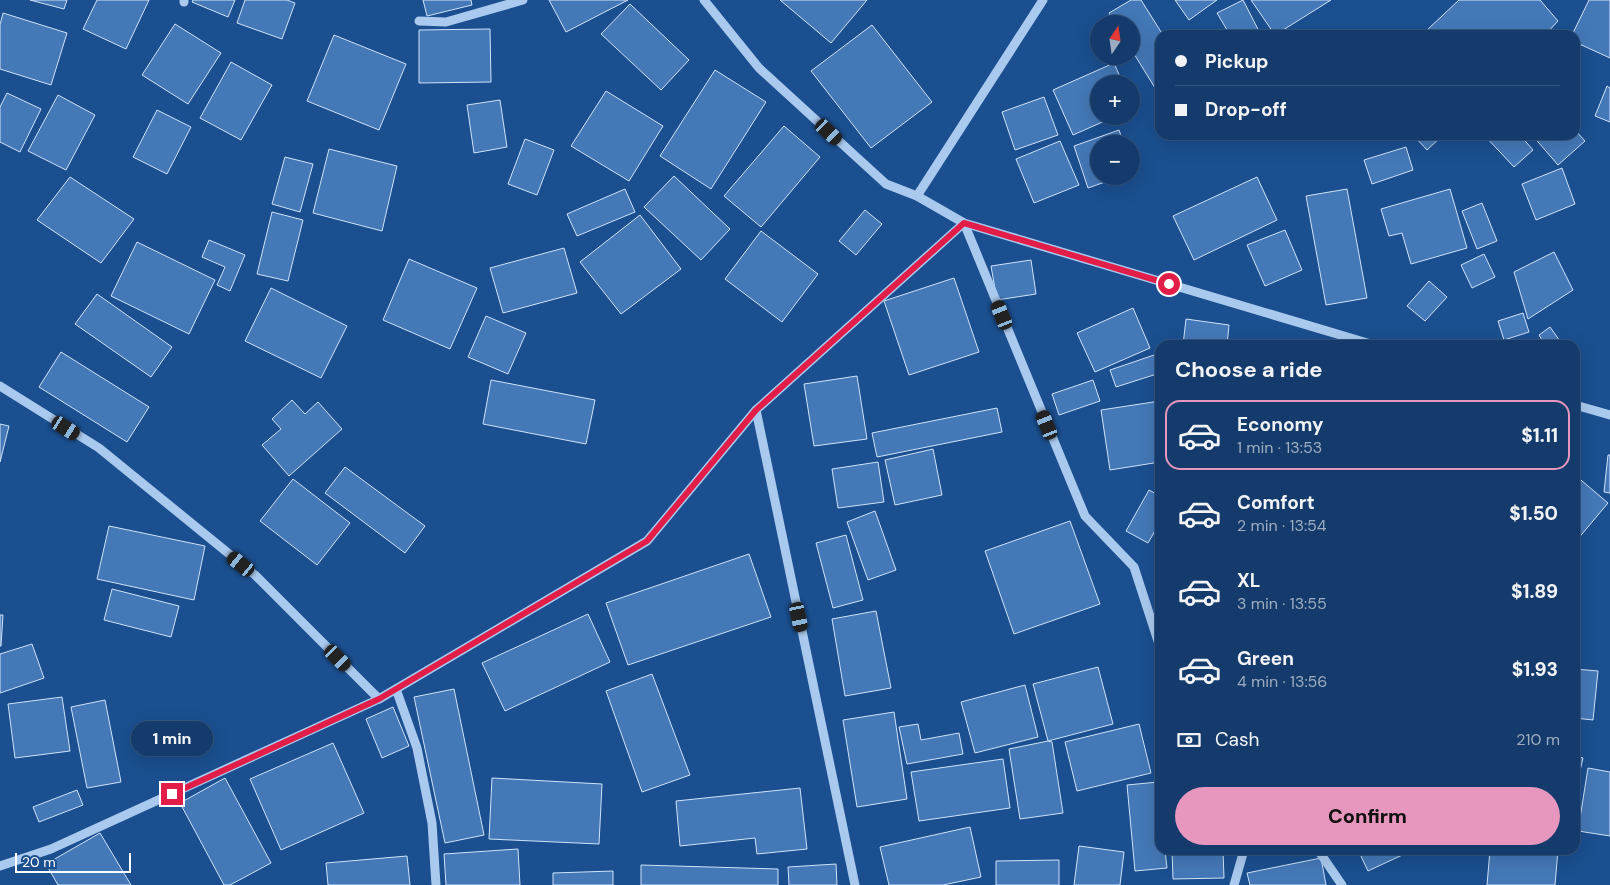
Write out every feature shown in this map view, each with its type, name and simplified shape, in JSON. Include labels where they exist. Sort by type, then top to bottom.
[{"type":"street","points":[[420,21],[446,22],[523,0]]},
{"type":"street","points":[[704,0],[759,68],[886,184],[917,196],[964,223],[1357,340]]},
{"type":"street","points":[[917,196],[1043,0]]},
{"type":"street","points":[[0,866],[51,849],[379,699],[647,541],[756,410],[964,223]]},
{"type":"street","points":[[964,223],[1085,516],[1134,567],[1155,632]]},
{"type":"street","points":[[0,386],[99,448],[255,575],[379,699]]},
{"type":"street","points":[[1580,406],[1610,415]]},
{"type":"street","points":[[756,410],[854,885]]},
{"type":"street","points":[[396,689],[418,748],[432,824],[436,885]]},
{"type":"street","points":[[1234,885],[1243,855]]},
{"type":"street","points":[[1321,855],[1342,885]]},
{"type":"building","points":[[30,0],[67,0],[64,9]]},
{"type":"building","points":[[97,0],[149,0],[126,49],[83,29]]},
{"type":"building","points":[[193,0],[235,0],[228,17],[192,2]]},
{"type":"building","points":[[245,0],[287,0],[295,3],[282,39],[237,23]]},
{"type":"building","points":[[423,0],[471,0],[472,5],[427,16]]},
{"type":"building","points":[[549,0],[628,0],[566,32]]},
{"type":"building","points":[[780,0],[867,0],[831,43]]},
{"type":"building","points":[[1131,0],[1141,0],[1160,30],[1155,30],[1155,88],[1140,64],[1140,15],[1110,15],[1109,13]]},
{"type":"building","points":[[1175,0],[1217,0],[1189,20]]},
{"type":"building","points":[[1243,0],[1258,30],[1227,30],[1217,13]]},
{"type":"building","points":[[1251,0],[1331,0],[1283,30],[1272,30]]},
{"type":"building","points":[[1459,0],[1540,0],[1558,21],[1550,30],[1427,30]]},
{"type":"building","points":[[1589,0],[1610,0],[1610,58],[1580,44],[1580,30],[1574,30]]},
{"type":"building","points":[[630,4],[689,60],[661,90],[601,34]]},
{"type":"building","points":[[3,13],[67,33],[51,85],[0,69],[0,25]]},
{"type":"building","points":[[175,24],[221,53],[188,104],[142,75]]},
{"type":"building","points":[[872,25],[932,102],[871,148],[811,71]]},
{"type":"building","points":[[490,29],[491,82],[419,83],[419,30]]},
{"type":"building","points":[[334,35],[406,64],[379,130],[307,101]]},
{"type":"building","points":[[231,62],[272,85],[241,140],[200,118]]},
{"type":"building","points":[[1109,65],[1115,65],[1119,75],[1090,75],[1090,125],[1096,125],[1073,135],[1053,90]]},
{"type":"building","points":[[715,70],[766,102],[711,189],[660,156]]},
{"type":"building","points":[[1607,86],[1610,88],[1610,122],[1595,116]]},
{"type":"building","points":[[606,91],[663,126],[629,181],[571,146]]},
{"type":"building","points":[[7,93],[41,109],[20,152],[0,142],[0,107]]},
{"type":"building","points":[[58,95],[95,115],[66,170],[28,151]]},
{"type":"building","points":[[1044,97],[1058,135],[1015,150],[1002,112]]},
{"type":"building","points":[[500,100],[507,147],[474,153],[467,105]]},
{"type":"building","points":[[157,110],[191,127],[167,174],[133,157]]},
{"type":"building","points":[[784,126],[820,157],[761,227],[724,196]]},
{"type":"building","points":[[1119,130],[1121,135],[1105,135]]},
{"type":"building","points":[[1580,136],[1585,141],[1558,165],[1536,140],[1580,140]]},
{"type":"building","points":[[525,139],[554,150],[537,195],[508,184]]},
{"type":"building","points":[[1090,140],[1090,185],[1096,185],[1088,188],[1074,146]]},
{"type":"building","points":[[1418,140],[1438,140],[1427,150]]},
{"type":"building","points":[[1489,140],[1524,140],[1533,150],[1514,167]]},
{"type":"building","points":[[1060,141],[1079,185],[1034,203],[1016,159]]},
{"type":"building","points":[[1406,147],[1413,170],[1372,184],[1364,160]]},
{"type":"building","points":[[329,149],[397,166],[382,231],[313,213]]},
{"type":"building","points":[[285,157],[313,164],[300,212],[272,204]]},
{"type":"building","points":[[1562,168],[1575,204],[1536,220],[1522,184]]},
{"type":"building","points":[[674,176],[730,229],[701,260],[644,207]]},
{"type":"building","points":[[70,177],[134,219],[101,263],[37,220]]},
{"type":"building","points":[[1257,177],[1277,220],[1194,260],[1173,216]]},
{"type":"building","points":[[625,189],[635,212],[577,236],[567,214]]},
{"type":"building","points":[[1347,189],[1367,298],[1326,305],[1306,196]]},
{"type":"building","points":[[1450,189],[1467,248],[1411,264],[1402,233],[1389,236],[1381,209]]},
{"type":"building","points":[[1482,203],[1497,241],[1477,249],[1462,211]]},
{"type":"building","points":[[865,210],[882,224],[856,255],[839,241]]},
{"type":"building","points":[[272,212],[303,220],[288,281],[257,274]]},
{"type":"building","points":[[640,215],[681,269],[621,314],[580,262]]},
{"type":"building","points":[[1285,230],[1302,270],[1265,286],[1247,245]]},
{"type":"building","points":[[761,231],[818,274],[782,322],[725,279]]},
{"type":"building","points":[[209,240],[245,255],[230,291],[217,285],[225,267],[202,257]]},
{"type":"building","points":[[137,242],[215,280],[189,334],[111,296]]},
{"type":"building","points":[[564,248],[577,293],[503,313],[490,268]]},
{"type":"building","points":[[1554,252],[1573,290],[1528,319],[1514,272]]},
{"type":"building","points":[[1484,254],[1495,277],[1472,288],[1461,265]]},
{"type":"building","points":[[409,259],[477,288],[450,349],[383,320]]},
{"type":"building","points":[[1031,260],[1036,294],[997,300],[991,266]]},
{"type":"building","points":[[954,278],[979,352],[909,375],[884,301]]},
{"type":"building","points":[[1429,281],[1447,297],[1425,321],[1407,306]]},
{"type":"building","points":[[271,288],[347,326],[321,378],[245,341]]},
{"type":"building","points":[[97,294],[172,347],[151,377],[75,324]]},
{"type":"building","points":[[1133,308],[1150,348],[1095,372],[1077,333]]},
{"type":"building","points":[[1523,313],[1529,332],[1504,340],[1498,321]]},
{"type":"building","points":[[486,316],[526,333],[508,374],[468,357]]},
{"type":"building","points":[[1186,319],[1229,325],[1228,340],[1184,340]]},
{"type":"building","points":[[1550,327],[1559,340],[1542,340],[1539,335]]},
{"type":"building","points":[[61,352],[149,407],[127,442],[39,387]]},
{"type":"building","points":[[1155,355],[1155,375],[1116,387],[1110,370]]},
{"type":"building","points":[[857,376],[867,439],[814,446],[804,384]]},
{"type":"building","points":[[491,380],[595,400],[586,444],[483,424]]},
{"type":"building","points":[[1093,380],[1100,401],[1059,415],[1052,394]]},
{"type":"building","points":[[292,400],[305,414],[318,402],[342,429],[289,476],[262,445],[281,429],[272,419]]},
{"type":"building","points":[[1155,402],[1155,463],[1110,470],[1101,410]]},
{"type":"building","points":[[997,408],[1002,432],[877,457],[872,433]]},
{"type":"building","points":[[0,424],[9,426],[0,462]]},
{"type":"building","points":[[933,449],[942,495],[895,505],[885,460]]},
{"type":"building","points":[[1608,455],[1610,455],[1610,493],[1604,492]]},
{"type":"building","points":[[878,462],[884,502],[838,508],[832,469]]},
{"type":"building","points":[[345,467],[425,526],[405,553],[325,493]]},
{"type":"building","points":[[293,479],[350,523],[317,565],[260,521]]},
{"type":"building","points":[[1580,479],[1608,503],[1580,536]]},
{"type":"building","points":[[1149,490],[1155,493],[1155,531],[1148,543],[1126,531]]},
{"type":"building","points":[[875,511],[896,570],[868,580],[847,522]]},
{"type":"building","points":[[1070,521],[1100,604],[1014,634],[985,551]]},
{"type":"building","points":[[109,526],[205,546],[194,600],[97,579]]},
{"type":"building","points":[[846,535],[863,600],[833,608],[816,543]]},
{"type":"building","points":[[749,554],[771,617],[628,665],[606,603]]},
{"type":"building","points":[[112,589],[179,606],[171,637],[104,620]]},
{"type":"building","points":[[876,611],[891,688],[845,696],[832,619]]},
{"type":"building","points":[[588,614],[610,662],[505,711],[482,663]]},
{"type":"building","points":[[0,615],[3,615],[1,646],[0,646]]},
{"type":"building","points":[[32,644],[44,678],[0,693],[0,654]]},
{"type":"building","points":[[1098,667],[1113,724],[1048,741],[1033,684]]},
{"type":"building","points":[[1580,669],[1598,671],[1593,720],[1580,719]]},
{"type":"building","points":[[652,674],[690,775],[642,792],[606,691]]},
{"type":"building","points":[[1025,685],[1038,737],[975,753],[961,702]]},
{"type":"building","points":[[454,689],[484,835],[445,843],[414,697]]},
{"type":"building","points":[[62,697],[70,751],[15,758],[8,704]]},
{"type":"building","points":[[105,700],[121,782],[87,788],[71,707]]},
{"type":"building","points":[[393,707],[409,746],[382,758],[366,719]]},
{"type":"building","points":[[894,712],[907,799],[857,807],[843,720]]},
{"type":"building","points":[[918,724],[921,740],[959,733],[963,754],[907,764],[899,727]]},
{"type":"building","points":[[1139,724],[1151,773],[1077,791],[1065,742]]},
{"type":"building","points":[[1048,741],[1052,742],[1063,813],[1020,819],[1009,749]]},
{"type":"building","points":[[333,743],[364,813],[281,850],[250,779]]},
{"type":"building","points":[[1580,757],[1583,758],[1580,771]]},
{"type":"building","points":[[1003,759],[1010,808],[919,821],[911,772]]},
{"type":"building","points":[[1588,768],[1610,772],[1610,836],[1580,831],[1580,818]]},
{"type":"building","points":[[225,778],[271,863],[230,885],[224,885],[180,803]]},
{"type":"building","points":[[492,778],[602,784],[599,844],[489,839]]},
{"type":"building","points":[[1155,782],[1155,855],[1166,855],[1167,868],[1135,871],[1127,785]]},
{"type":"building","points":[[800,788],[807,849],[757,854],[755,838],[680,846],[676,801]]},
{"type":"building","points":[[77,790],[83,805],[39,822],[33,807]]},
{"type":"building","points":[[970,827],[981,877],[943,885],[889,885],[880,847]]},
{"type":"building","points":[[100,833],[131,885],[58,885],[46,864]]},
{"type":"building","points":[[1079,846],[1124,852],[1120,885],[1074,885]]},
{"type":"building","points":[[518,849],[520,885],[446,885],[444,854]]},
{"type":"building","points":[[1172,855],[1223,855],[1224,878],[1173,879]]},
{"type":"building","points":[[1360,855],[1402,855],[1368,871]]},
{"type":"building","points":[[1490,855],[1558,855],[1555,885],[1487,885]]},
{"type":"building","points":[[407,856],[410,885],[328,885],[326,863]]},
{"type":"building","points":[[1321,858],[1326,885],[1250,885],[1247,873]]},
{"type":"building","points":[[1059,860],[1059,885],[996,885],[996,861]]},
{"type":"building","points":[[836,864],[837,885],[789,885],[788,867]]},
{"type":"building","points":[[641,865],[778,869],[778,885],[641,885]]},
{"type":"building","points":[[613,871],[613,885],[553,885],[553,873]]},
{"type":"route","points":[[172,794],[379,699],[647,541],[756,410],[964,223],[1169,284]]}]
